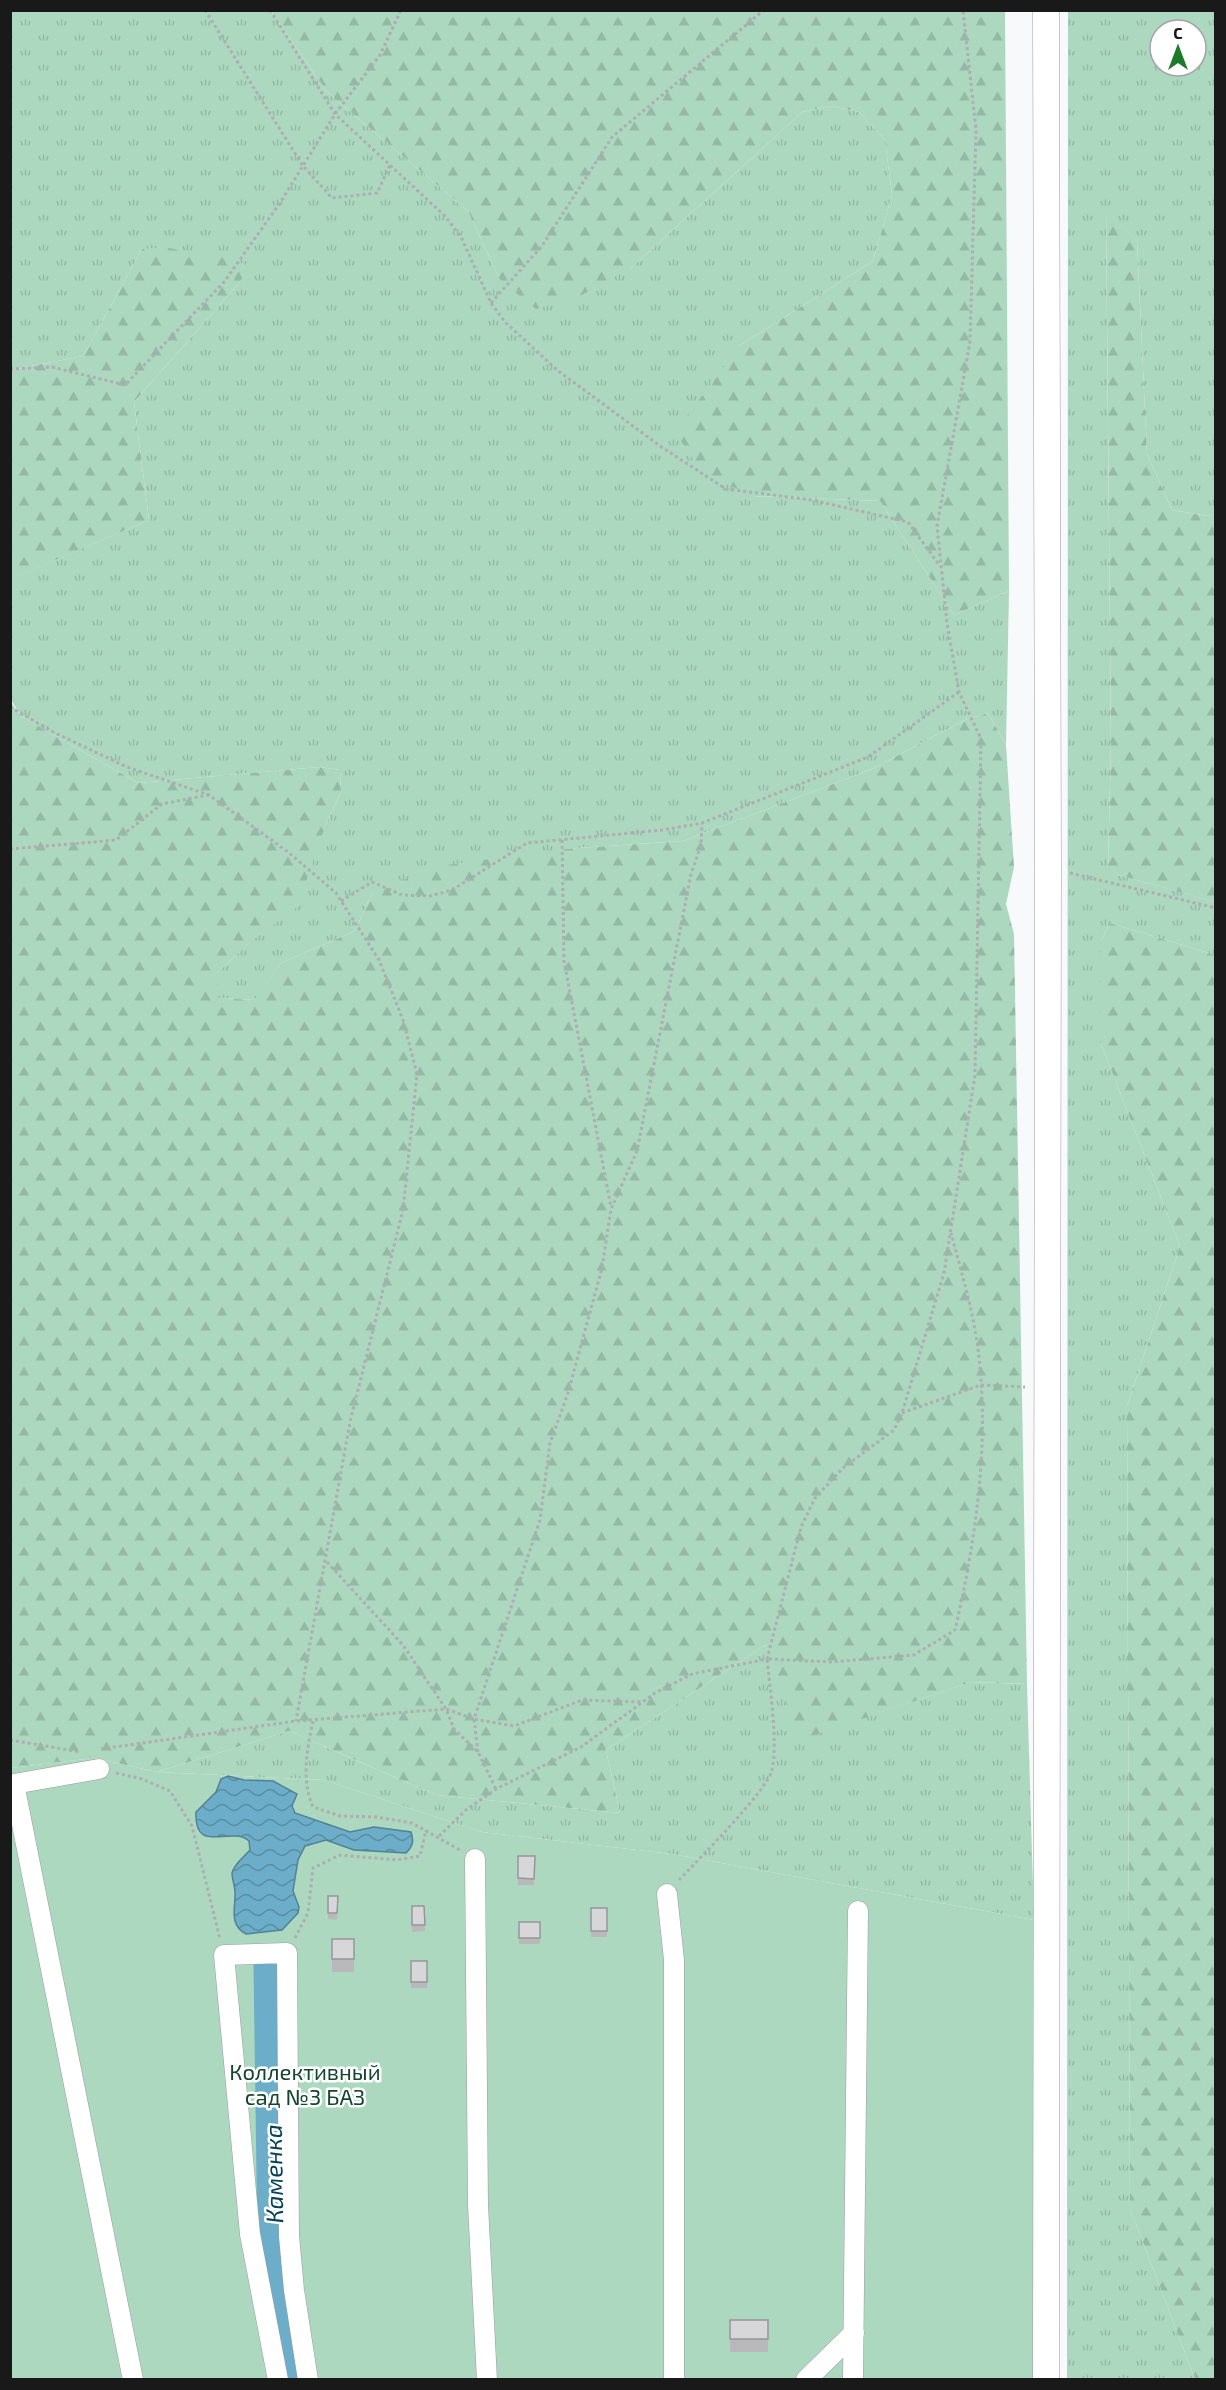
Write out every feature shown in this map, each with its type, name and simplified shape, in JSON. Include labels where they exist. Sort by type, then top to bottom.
[{"type":"main road","points":[[1046,10],[1048,868],[1046,2379]]},
{"type":"lane","points":[[99,1769],[14,1784],[134,2379]]},
{"type":"lane","points":[[475,1859],[478,2205],[487,2379]]},
{"type":"lane","points":[[667,1894],[674,1960],[674,2379]]},
{"type":"lane","points":[[853,2379],[858,1911]]},
{"type":"lane","points":[[278,2379],[250,2235],[224,1955],[287,1953],[289,2236],[294,2290],[308,2379]]},
{"type":"lane","points":[[806,2379],[854,2333]]},
{"type":"path","points":[[205,10],[303,166],[332,198],[377,192],[390,165]]},
{"type":"path","points":[[270,10],[335,114],[446,217],[462,239],[491,303],[505,322],[557,370],[660,446],[726,489],[812,500],[908,522],[941,568]]},
{"type":"path","points":[[10,369],[52,367],[125,385],[224,282],[303,166],[335,114],[380,56],[401,10]]},
{"type":"path","points":[[491,303],[542,246],[612,137],[764,10]]},
{"type":"path","points":[[667,1894],[751,1802],[772,1772],[773,1722],[767,1659],[801,1527],[815,1498],[843,1468],[894,1430],[902,1413],[944,1273],[951,1231],[975,1075],[981,739],[959,692],[947,623],[937,526],[970,342],[976,130],[963,10]]},
{"type":"path","points":[[341,901],[372,882],[402,895],[430,896],[452,891],[526,843],[662,830],[702,823],[868,757],[959,692]]},
{"type":"path","points":[[10,707],[53,732],[127,767],[209,795],[288,852],[336,893],[379,960],[403,1020],[417,1074],[403,1210],[350,1422],[327,1562],[296,1721]]},
{"type":"path","points":[[10,849],[116,840],[162,804],[209,795]]},
{"type":"path","points":[[496,1789],[478,1752],[474,1719],[540,1520],[550,1443],[568,1393],[602,1268],[611,1209],[637,1151],[691,874],[701,845],[702,823]]},
{"type":"path","points":[[562,840],[564,962],[611,1209]]},
{"type":"path","points":[[1048,868],[1215,908]]},
{"type":"path","points":[[439,1836],[466,1810],[496,1789],[581,1747],[642,1702],[692,1674],[767,1659],[831,1662],[914,1655],[955,1630],[970,1564],[980,1463],[981,1385],[978,1348],[968,1296],[951,1231]]},
{"type":"path","points":[[902,1413],[981,1385],[1047,1388]]},
{"type":"path","points":[[327,1562],[403,1645],[446,1709],[454,1729],[478,1752]]},
{"type":"path","points":[[10,1740],[79,1752],[296,1721],[446,1709],[474,1719],[514,1726],[582,1700],[642,1702]]},
{"type":"path","points":[[313,1721],[306,1754],[307,1793],[313,1807],[340,1816],[376,1817],[412,1823],[439,1836],[475,1859]]},
{"type":"path","points":[[99,1769],[142,1779],[170,1791],[192,1826],[224,1955]]},
{"type":"path","points":[[287,1953],[308,1912],[313,1868],[340,1855],[397,1860],[420,1856],[426,1830]]},
{"type":"green space","points":[[11,11],[271,11],[327,92],[468,211],[500,280],[631,268],[802,112],[831,106],[859,112],[885,140],[892,195],[873,261],[739,346],[753,496],[880,501],[954,615],[1009,591],[1006,745],[988,713],[965,720],[872,769],[683,841],[562,849],[371,895],[355,931],[281,963],[255,1000],[217,998],[217,973],[248,944],[326,824],[341,792],[340,770],[319,767],[138,783],[21,716],[11,700],[10,579],[149,520],[134,402],[240,282],[142,249],[83,356],[11,370]]},
{"type":"green space","points":[[271,11],[1005,11],[1009,591],[954,615],[880,501],[753,496],[702,473],[675,432],[739,346],[873,261],[892,195],[885,140],[859,112],[831,106],[802,112],[631,268],[578,297],[536,309],[500,280],[468,211],[327,92]]},
{"type":"green space","points":[[1068,11],[1215,11],[1216,513],[1208,516],[1172,510],[1147,454],[1137,241],[1106,212],[1111,743],[1108,867],[1119,875],[1216,902],[1215,955],[1110,923],[1101,941],[1101,1044],[1180,1246],[1127,1406],[1130,2208],[1195,2379],[1067,2379]]},
{"type":"green space","points":[[1106,211],[1137,241],[1147,454],[1172,510],[1208,516],[1215,513],[1215,902],[1119,875],[1108,868],[1111,743]]},
{"type":"green space","points":[[163,247],[231,259],[248,266],[240,282],[134,402],[149,520],[11,579],[11,370],[83,356],[142,249]]},
{"type":"green space","points":[[10,701],[21,716],[138,783],[319,767],[340,770],[341,792],[326,824],[297,907],[248,944],[217,973],[218,998],[254,1000],[281,963],[355,931],[371,895],[432,867],[562,849],[683,841],[872,769],[965,720],[988,713],[1006,745],[1014,867],[1006,904],[1014,934],[1027,1684],[971,1682],[800,1740],[765,1645],[606,1750],[620,1813],[436,1795],[289,1731],[157,1772],[94,1758],[11,1768]]},
{"type":"green space","points":[[1110,923],[1215,955],[1215,2379],[1195,2379],[1130,2208],[1127,1406],[1180,1246],[1101,1044],[1101,941]]},
{"type":"green space","points":[[765,1645],[801,1739],[971,1682],[1027,1684],[1034,1920],[672,1854],[482,1832],[324,1780],[157,1772],[289,1731],[436,1795],[620,1813],[606,1750]]},
{"type":"green space","name":"Коллективный сад №3 БАЗ","points":[[94,1758],[157,1772],[324,1780],[482,1832],[672,1854],[1034,1920],[1034,2379],[11,2379],[10,1768]]},
{"type":"water","points":[[228,1776],[244,1780],[273,1781],[297,1794],[292,1806],[295,1813],[350,1832],[374,1827],[411,1832],[413,1841],[406,1853],[354,1850],[326,1840],[305,1846],[298,1860],[293,1891],[299,1907],[298,1913],[282,1930],[246,1934],[240,1930],[235,1921],[235,1890],[232,1873],[250,1850],[249,1841],[233,1836],[207,1836],[201,1833],[197,1825],[196,1812],[216,1792],[221,1779]]},
{"type":"building","points":[[518,1856],[535,1856],[534,1879],[518,1878]]},
{"type":"building","points":[[328,1896],[338,1896],[337,1913],[328,1913]]},
{"type":"building","points":[[412,1906],[424,1906],[425,1925],[412,1925]]},
{"type":"building","points":[[591,1908],[607,1908],[607,1931],[591,1931]]},
{"type":"building","points":[[519,1922],[540,1922],[540,1938],[519,1938]]},
{"type":"building","points":[[332,1939],[354,1939],[354,1959],[332,1959]]},
{"type":"building","points":[[411,1961],[427,1961],[427,1982],[411,1982]]},
{"type":"building","points":[[730,2320],[768,2320],[768,2339],[730,2339]]},
{"type":"waterway","name":"Каменка","points":[[270,1967],[274,2245],[297,2380]]}]
